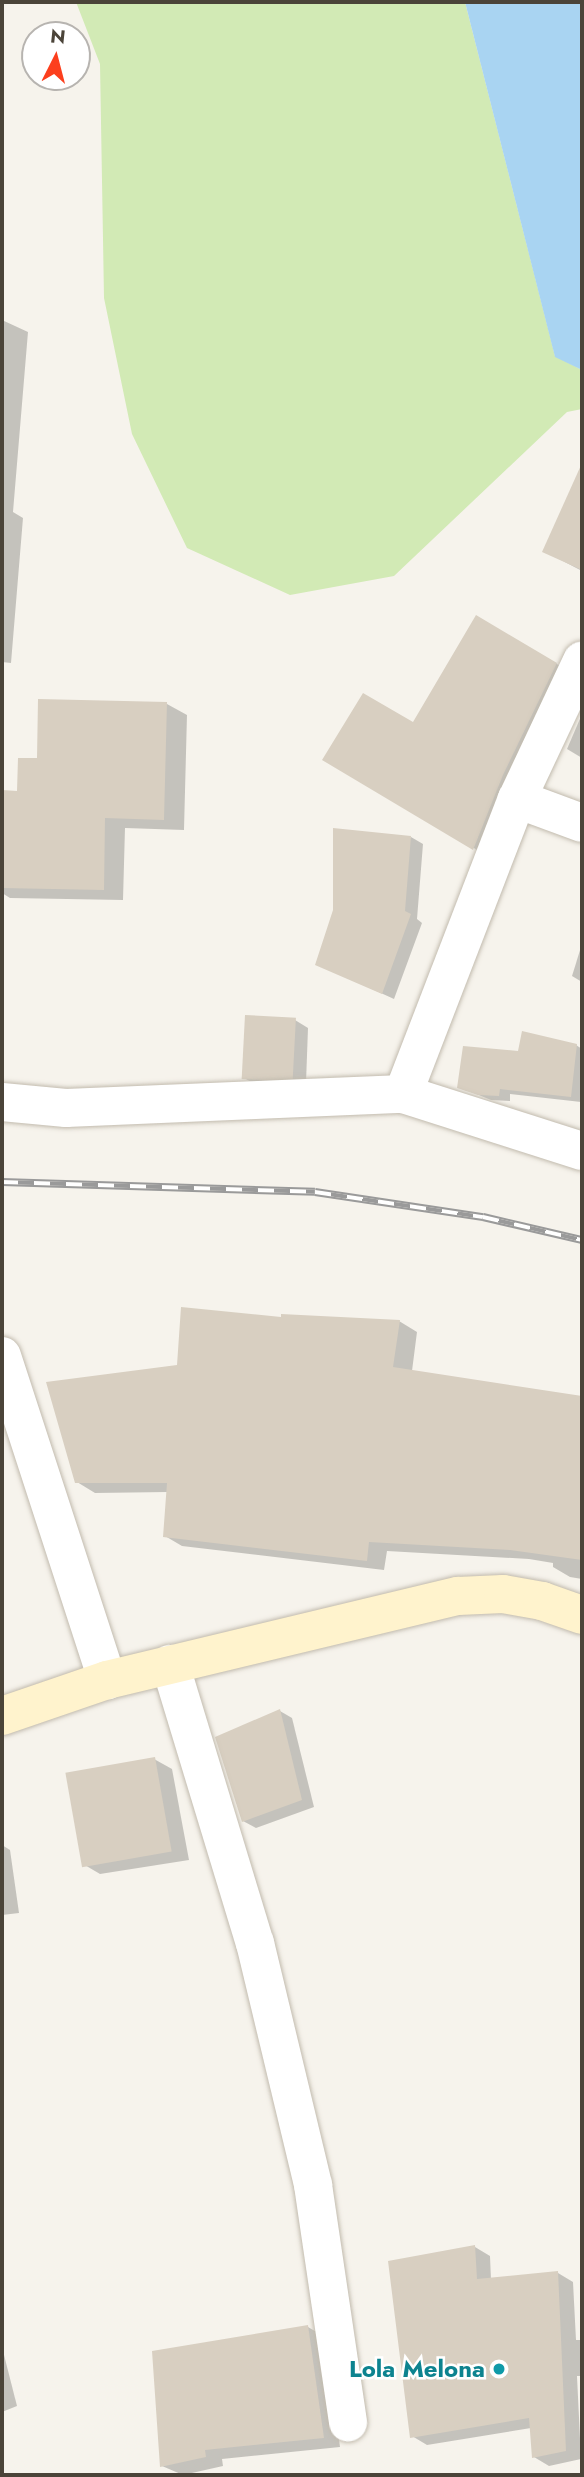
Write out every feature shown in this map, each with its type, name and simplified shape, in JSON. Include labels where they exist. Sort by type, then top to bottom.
[{"type":"main road","points":[[2,1716],[107,1680],[458,1596],[503,1594],[542,1601],[582,1615]]},
{"type":"street","points":[[404,1094],[517,799],[582,661]]},
{"type":"street","points":[[517,799],[582,823]]},
{"type":"street","points":[[2,1102],[66,1108],[404,1094],[582,1151]]},
{"type":"street","points":[[2,1356],[107,1680]]},
{"type":"street","points":[[170,1664],[255,1943],[313,2185],[348,2422]]},
{"type":"green space","points":[[76,2],[465,2],[555,356],[582,370],[582,409],[567,412],[394,576],[290,595],[187,548],[132,434],[104,298],[100,64],[91,41],[91,21],[83,21]]},
{"type":"water","points":[[465,2],[582,2],[582,370],[555,357]]},
{"type":"building","points":[[582,463],[582,570],[542,552]]},
{"type":"building","points":[[476,615],[557,663],[503,775],[473,850],[322,760],[363,693],[413,722]]},
{"type":"building","points":[[38,699],[167,702],[164,820],[105,818],[104,890],[2,888],[2,790],[17,791],[18,758],[37,758]]},
{"type":"building","points":[[333,828],[411,836],[405,911],[411,914],[382,994],[315,965],[333,910]]},
{"type":"building","points":[[245,1015],[296,1018],[293,1082],[242,1079]]},
{"type":"building","points":[[522,1031],[577,1044],[571,1097],[500,1089],[499,1096],[478,1095],[457,1088],[463,1046],[518,1051]]},
{"type":"building","points":[[181,1307],[281,1317],[281,1314],[400,1320],[393,1367],[582,1396],[582,1560],[510,1550],[369,1542],[367,1561],[163,1537],[167,1483],[75,1483],[46,1382],[177,1365]]},
{"type":"building","points":[[280,1709],[302,1800],[242,1822],[215,1737]]},
{"type":"building","points":[[155,1757],[172,1852],[82,1867],[65,1773]]},
{"type":"building","points":[[475,2245],[477,2279],[558,2271],[566,2451],[532,2458],[529,2418],[410,2438],[388,2261]]},
{"type":"building","points":[[308,2325],[324,2438],[205,2450],[206,2457],[160,2467],[152,2351]]},
{"type":"railway","points":[[2,1182],[315,1192],[483,1217],[582,1240]]},
{"type":"place","name":"Lola Melona","points":[[499,2369]]}]
